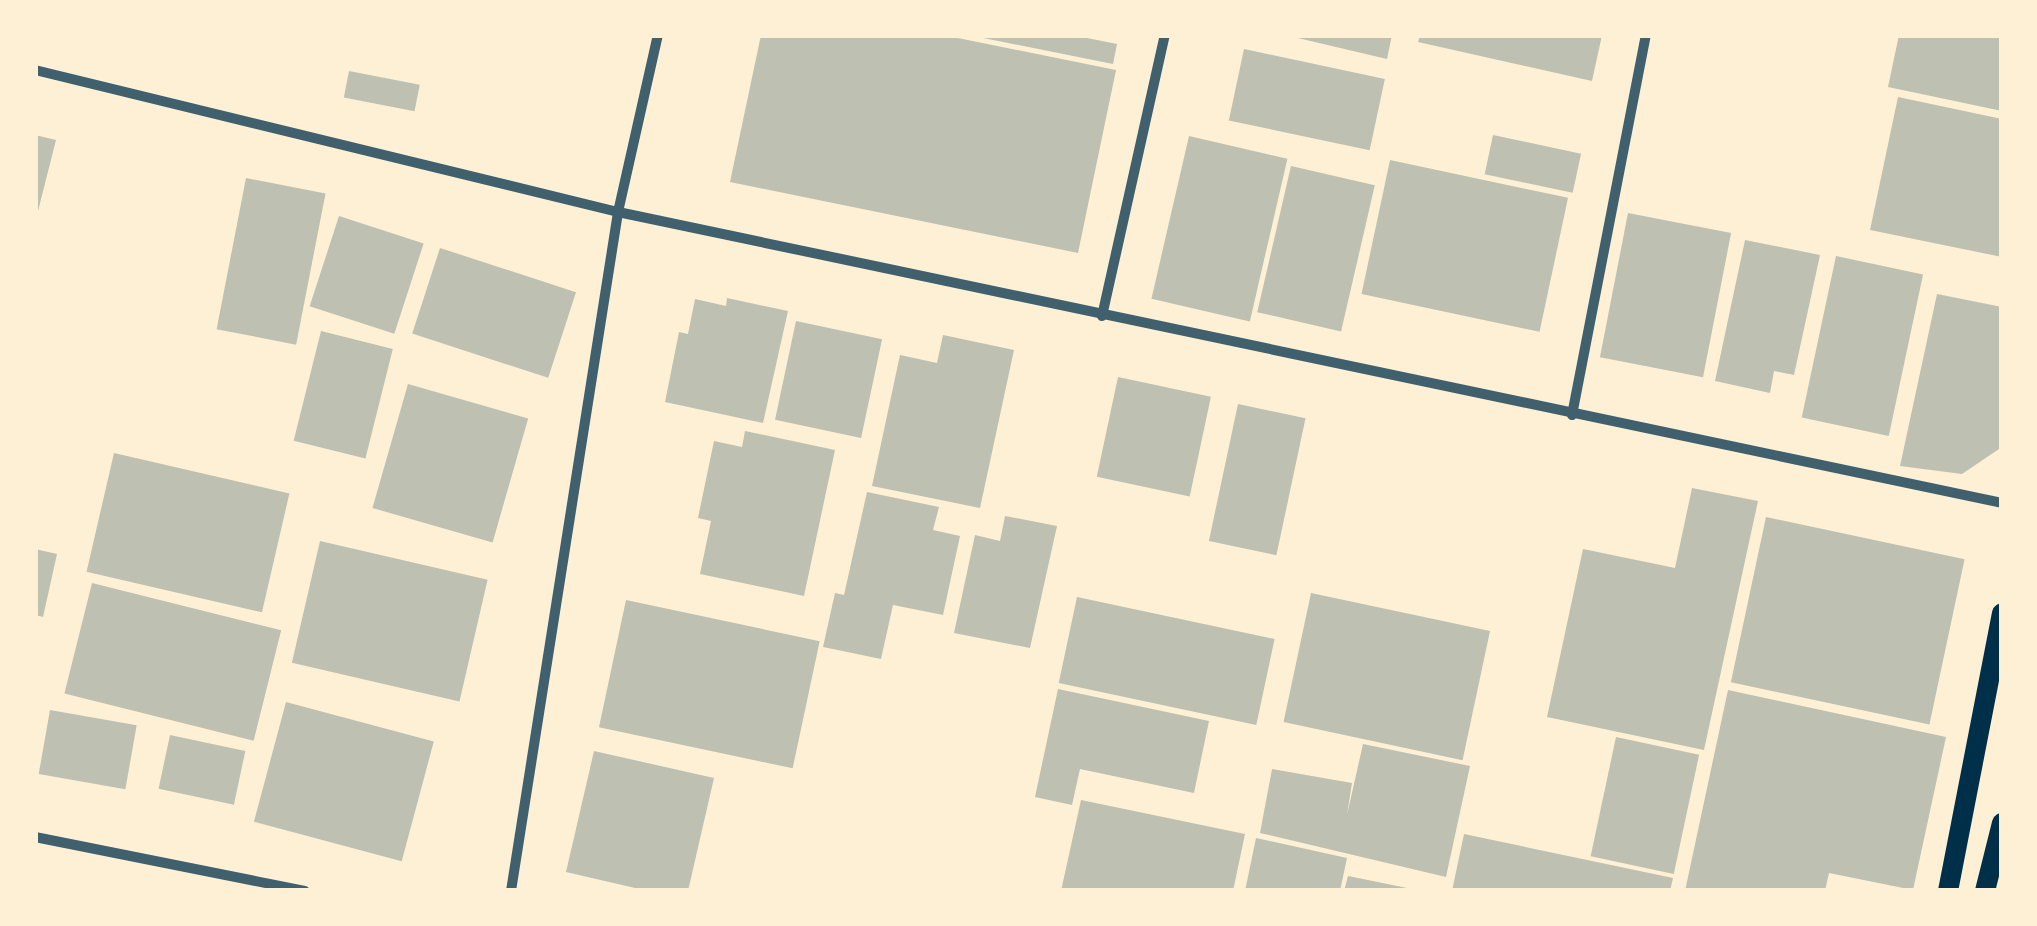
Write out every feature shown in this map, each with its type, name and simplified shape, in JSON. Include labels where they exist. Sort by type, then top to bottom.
[{"type":"main road","points":[[1948,891],[2002,613]]},
{"type":"main road","points":[[1985,891],[2002,823]]},
{"type":"street","points":[[511,891],[618,212],[658,35]]},
{"type":"street","points":[[1102,316],[1165,35]]},
{"type":"street","points":[[1572,415],[1646,35]]},
{"type":"street","points":[[35,70],[618,212],[2002,503]]},
{"type":"street","points":[[35,837],[305,891]]},
{"type":"building","points":[[761,35],[943,35],[1116,70],[1078,253],[730,182]]},
{"type":"building","points":[[1072,35],[1117,44],[1113,64],[978,37]]},
{"type":"building","points":[[1285,35],[1392,35],[1387,59]]},
{"type":"building","points":[[1420,35],[1602,35],[1592,81],[1418,42]]},
{"type":"building","points":[[1899,35],[2002,35],[2002,111],[1888,87]]},
{"type":"building","points":[[1244,49],[1385,79],[1370,150],[1229,120]]},
{"type":"building","points":[[349,71],[420,85],[415,111],[344,98]]},
{"type":"building","points":[[1898,97],[2002,119],[2002,257],[1870,230]]},
{"type":"building","points":[[35,135],[56,140],[36,219],[35,219]]},
{"type":"building","points":[[1493,135],[1581,154],[1573,193],[1485,174]]},
{"type":"building","points":[[1189,136],[1287,159],[1250,321],[1151,299]]},
{"type":"building","points":[[1390,160],[1568,198],[1540,332],[1362,294]]},
{"type":"building","points":[[1291,166],[1375,185],[1341,332],[1257,312]]},
{"type":"building","points":[[246,178],[326,193],[296,345],[217,329]]},
{"type":"building","points":[[1628,213],[1731,233],[1703,377],[1600,357]]},
{"type":"building","points":[[339,216],[424,244],[394,334],[310,306]]},
{"type":"building","points":[[1745,240],[1820,255],[1794,375],[1774,371],[1770,393],[1715,381]]},
{"type":"building","points":[[440,248],[576,292],[548,378],[412,334]]},
{"type":"building","points":[[1836,256],[1923,275],[1889,436],[1802,417]]},
{"type":"building","points":[[1937,294],[2002,307],[2002,447],[1962,474],[1900,466]]},
{"type":"building","points":[[727,298],[788,311],[763,423],[665,402],[679,332],[688,334],[695,299],[726,306]]},
{"type":"building","points":[[796,321],[882,339],[861,438],[775,420]]},
{"type":"building","points":[[321,331],[393,349],[365,459],[294,441]]},
{"type":"building","points":[[943,335],[1014,350],[980,508],[872,486],[900,355],[937,363]]},
{"type":"building","points":[[1118,377],[1211,397],[1190,497],[1097,477]]},
{"type":"building","points":[[408,384],[528,418],[493,542],[372,508]]},
{"type":"building","points":[[1238,404],[1305,418],[1276,555],[1209,541]]},
{"type":"building","points":[[745,431],[835,450],[804,596],[700,574],[711,521],[698,518],[714,441],[742,447]]},
{"type":"building","points":[[114,453],[289,493],[262,612],[87,572]]},
{"type":"building","points":[[1692,488],[1758,501],[1704,750],[1547,717],[1583,549],[1675,568]]},
{"type":"building","points":[[867,492],[939,507],[933,530],[960,536],[943,615],[893,605],[881,659],[823,647],[835,593],[844,595]]},
{"type":"building","points":[[1005,516],[1057,526],[1030,648],[954,633],[975,535],[1000,541]]},
{"type":"building","points":[[1766,517],[1965,559],[1929,725],[1731,682]]},
{"type":"building","points":[[320,541],[488,580],[459,701],[292,663]]},
{"type":"building","points":[[35,549],[57,554],[43,617],[35,615]]},
{"type":"building","points":[[92,583],[281,630],[254,741],[64,694]]},
{"type":"building","points":[[1311,593],[1490,631],[1463,760],[1284,722]]},
{"type":"building","points":[[1077,597],[1275,639],[1256,725],[1059,683]]},
{"type":"building","points":[[626,600],[820,641],[793,768],[599,727]]},
{"type":"building","points":[[1058,689],[1209,721],[1194,793],[1080,769],[1072,805],[1035,797]]},
{"type":"building","points":[[1728,690],[1946,737],[1913,890],[1829,873],[1825,891],[1685,891]]},
{"type":"building","points":[[286,702],[434,742],[402,861],[254,822]]},
{"type":"building","points":[[50,710],[137,725],[125,789],[39,774]]},
{"type":"building","points":[[170,735],[245,751],[234,805],[159,789]]},
{"type":"building","points":[[1616,737],[1699,755],[1674,874],[1591,856]]},
{"type":"building","points":[[1363,744],[1470,766],[1446,877],[1260,833],[1272,769],[1352,783],[1347,815]]},
{"type":"building","points":[[594,751],[714,778],[688,891],[648,891],[566,872]]},
{"type":"building","points":[[1081,800],[1245,834],[1233,891],[1061,891]]},
{"type":"building","points":[[1464,834],[1673,878],[1670,891],[1452,891]]},
{"type":"building","points":[[1256,838],[1347,858],[1340,891],[1245,891]]},
{"type":"building","points":[[1348,876],[1412,889],[1412,891],[1344,891]]}]
